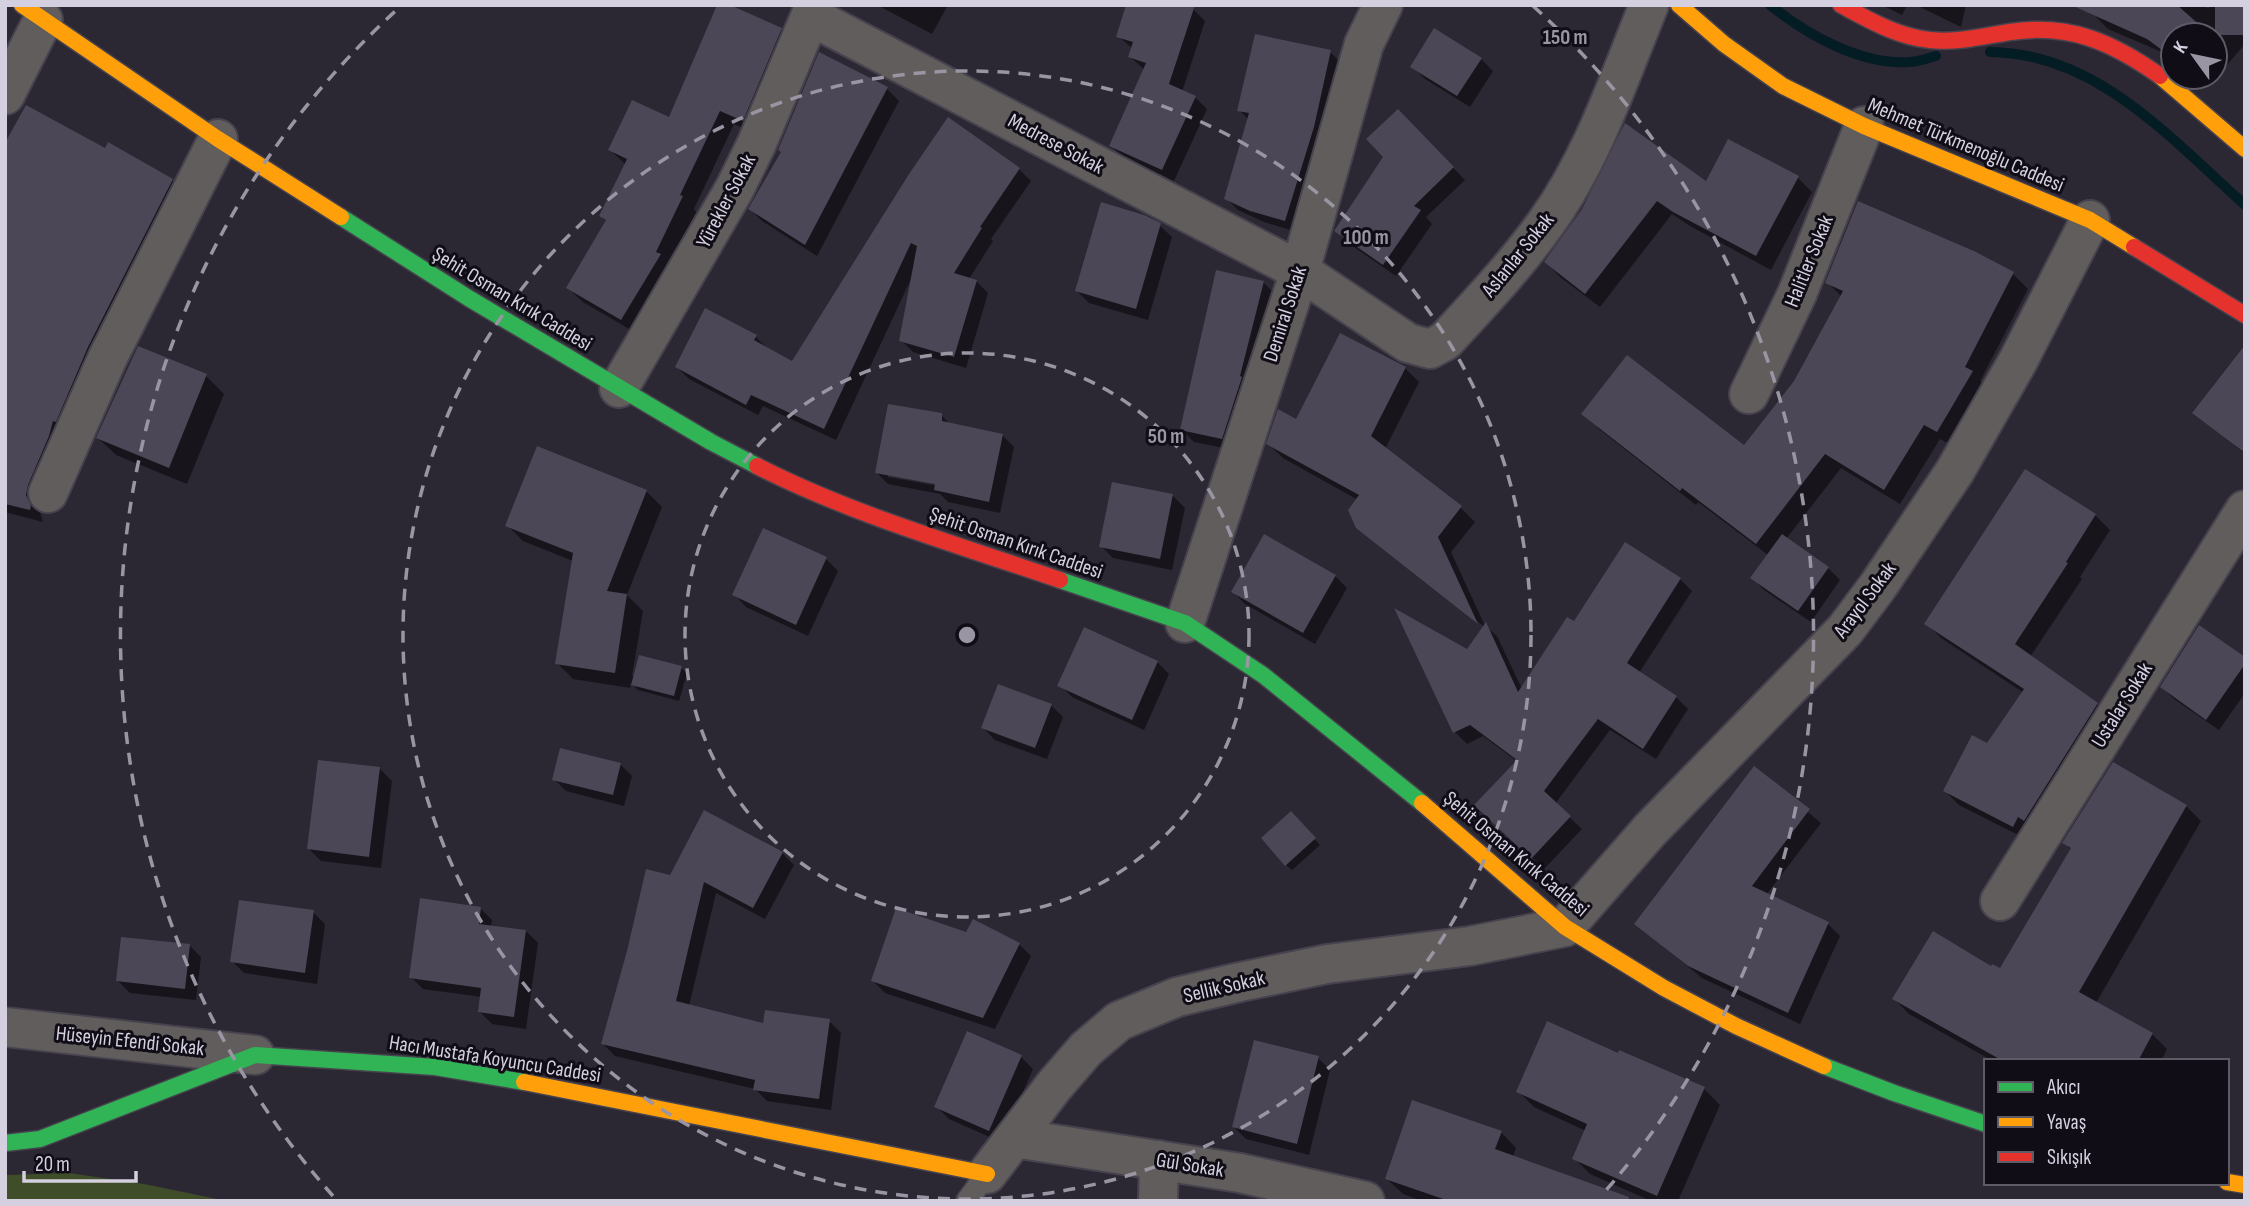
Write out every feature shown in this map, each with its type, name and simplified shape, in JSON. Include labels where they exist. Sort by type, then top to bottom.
[{"type":"street","name":"Demiral Sokak","points":[[1185,623],[1300,271],[1364,44],[1383,5]]},
{"type":"street","name":"Aslanlar Sokak","points":[[1300,271],[1408,343],[1430,349],[1445,341],[1522,256],[1548,221],[1576,175],[1649,5]]},
{"type":"street","name":"Mehmet Türkmenoğlu Caddesi","points":[[1679,5],[1724,44],[1783,86],[1864,126],[2090,220],[2245,315]]},
{"type":"street","points":[[1841,5],[1899,33],[1920,39],[1942,41],[2050,29],[2073,31],[2101,41],[2154,70],[2245,149]]},
{"type":"street","name":"Medrese Sokak","points":[[814,11],[1300,271]]},
{"type":"street","name":"Yürekler Sokak","points":[[619,388],[735,188],[814,11]]},
{"type":"street","points":[[5,95],[33,13]]},
{"type":"street","name":"Şehit Osman Kırık Caddesi","points":[[33,13],[218,139],[470,299],[711,442],[794,485],[886,520],[1185,623],[1263,675],[1336,733],[1435,813],[1565,927],[1664,988],[1797,1055],[1894,1093],[1984,1123]]},
{"type":"street","name":"Halitler Sokak","points":[[1749,394],[1797,293],[1864,126]]},
{"type":"street","points":[[48,493],[108,357],[218,139]]},
{"type":"street","name":"Arayol Sokak","points":[[1565,927],[1650,830],[1845,630],[1878,586],[1955,471],[2018,361],[2090,220]]},
{"type":"street","name":"Ustalar Sokak","points":[[2000,901],[2245,510]]},
{"type":"street","name":"Sellik Sokak","points":[[977,1187],[1086,1049],[1119,1021],[1177,997],[1327,964],[1470,946],[1565,927]]},
{"type":"street","name":"Hüseyin Efendi Sokak","points":[[5,1027],[256,1055]]},
{"type":"street","name":"Hacı Mustafa Koyuncu Caddesi","points":[[5,1143],[40,1139],[256,1055],[435,1067],[538,1084],[977,1187]]},
{"type":"street","name":"Gül Sokak","points":[[1014,1138],[1240,1173],[1365,1201]]},
{"type":"street","points":[[1158,1201],[1159,1160]]},
{"type":"green space","points":[[69,1173],[144,1184],[227,1201],[5,1201],[5,1175]]},
{"type":"building","points":[[717,5],[730,5],[782,28],[743,121],[720,111],[656,252],[661,254],[621,320],[566,288],[606,220],[599,216],[627,159],[608,150],[632,100],[669,117]]},
{"type":"building","points":[[1126,5],[1195,5],[1169,84],[1196,96],[1162,170],[1109,146],[1146,63],[1128,57],[1133,42],[1116,37]]},
{"type":"building","points":[[2071,5],[2177,5],[2195,21],[2159,21],[2159,48],[2147,39]]},
{"type":"building","points":[[2215,5],[2245,5],[2245,35],[2229,35],[2229,21],[2215,21]]},
{"type":"building","points":[[1434,28],[1482,58],[1457,96],[1410,67]]},
{"type":"building","points":[[1255,34],[1331,50],[1314,127],[1285,221],[1250,211],[1224,199],[1249,113],[1237,111]]},
{"type":"building","points":[[819,52],[888,87],[805,245],[748,209],[781,152],[778,150]]},
{"type":"building","points":[[26,105],[105,148],[108,142],[173,179],[88,347],[56,422],[53,421],[28,485],[26,495],[30,510],[5,504],[5,143]]},
{"type":"building","points":[[1398,109],[1454,167],[1414,206],[1421,210],[1383,265],[1334,231],[1383,157],[1366,139]]},
{"type":"building","points":[[948,117],[1020,168],[980,227],[982,228],[954,273],[977,280],[954,357],[899,341],[917,246],[911,243],[824,429],[751,395],[746,405],[675,367],[705,308],[757,335],[754,340],[792,361],[909,174]]},
{"type":"building","points":[[1625,123],[1706,181],[1728,139],[1799,176],[1756,256],[1657,201],[1585,294],[1544,262],[1582,209]]},
{"type":"building","points":[[1858,201],[1976,252],[2014,272],[1965,367],[1973,371],[1937,432],[1924,425],[1884,490],[1825,454],[1756,544],[1682,488],[1680,491],[1581,414],[1627,355],[1744,445],[1794,381],[1843,291],[1825,283]]},
{"type":"building","points":[[1101,202],[1161,223],[1136,309],[1075,291]]},
{"type":"building","points":[[1216,270],[1264,281],[1240,376],[1242,377],[1222,439],[1180,430]]},
{"type":"building","points":[[1340,333],[1406,367],[1371,436],[1462,506],[1438,537],[1478,624],[1356,528],[1348,510],[1359,495],[1266,444],[1278,409],[1296,419]]},
{"type":"building","points":[[2245,345],[2245,453],[2192,413]]},
{"type":"building","points":[[138,346],[207,374],[169,468],[96,438]]},
{"type":"building","points":[[888,404],[942,413],[942,421],[1003,434],[989,502],[934,490],[935,484],[875,473]]},
{"type":"building","points":[[537,446],[647,490],[607,591],[627,594],[615,673],[555,664],[573,553],[505,526]]},
{"type":"building","points":[[2025,469],[2096,514],[2066,562],[2068,563],[2015,644],[2098,703],[2024,821],[2018,817],[2013,827],[1943,791],[1972,735],[1987,743],[2024,689],[1924,624]]},
{"type":"building","points":[[1112,482],[1173,494],[1160,559],[1099,547]]},
{"type":"building","points":[[763,528],[827,557],[796,625],[732,595]]},
{"type":"building","points":[[1264,534],[1336,575],[1303,633],[1231,592]]},
{"type":"building","points":[[1782,534],[1829,567],[1798,611],[1750,578]]},
{"type":"building","points":[[1625,542],[1681,578],[1627,663],[1677,696],[1643,749],[1598,719],[1544,791],[1571,816],[1531,859],[1474,805],[1517,760],[1470,725],[1453,733],[1394,608],[1467,649],[1486,622],[1518,692],[1567,617],[1574,621]]},
{"type":"building","points":[[2199,625],[2245,657],[2245,664],[2206,720],[2160,687]]},
{"type":"building","points":[[1084,627],[1158,661],[1132,720],[1057,686]]},
{"type":"building","points":[[639,655],[682,666],[674,696],[631,685]]},
{"type":"building","points":[[998,684],[1052,704],[1035,748],[981,728]]},
{"type":"building","points":[[560,748],[621,763],[613,795],[552,780]]},
{"type":"building","points":[[318,760],[380,767],[369,857],[307,849]]},
{"type":"building","points":[[2113,762],[2187,805],[2079,992],[2153,1033],[2139,1059],[1999,1059],[1892,999],[1933,931],[1991,966],[1992,964],[2000,968],[2071,848],[2062,843]]},
{"type":"building","points":[[1754,766],[1810,809],[1752,886],[1829,922],[1788,1013],[1688,966],[1634,924]]},
{"type":"building","points":[[704,810],[783,852],[753,908],[704,882],[676,1001],[763,1023],[765,1010],[830,1019],[819,1099],[753,1090],[755,1080],[601,1044],[646,869],[670,875]]},
{"type":"building","points":[[1291,811],[1316,838],[1285,866],[1261,838]]},
{"type":"building","points":[[420,898],[481,907],[479,924],[526,930],[514,1017],[478,1012],[481,988],[409,978]]},
{"type":"building","points":[[239,900],[314,910],[305,973],[230,962]]},
{"type":"building","points":[[896,908],[966,932],[973,919],[1020,943],[983,1018],[871,981]]},
{"type":"building","points":[[121,937],[190,944],[185,989],[116,981]]},
{"type":"building","points":[[1547,1021],[1618,1053],[1619,1050],[1705,1087],[1657,1196],[1572,1159],[1587,1124],[1516,1092]]},
{"type":"building","points":[[967,1031],[1022,1055],[989,1131],[934,1107]]},
{"type":"building","points":[[1254,1040],[1319,1056],[1297,1144],[1232,1127]]},
{"type":"building","points":[[1412,1100],[1502,1131],[1495,1149],[1629,1197],[1628,1201],[1449,1201],[1385,1179]]},
{"type":"waterway","points":[[1770,5],[1818,37],[1872,59],[1912,62],[1936,56]]},
{"type":"waterway","points":[[1990,52],[2029,56],[2065,67],[2098,83],[2160,128],[2245,205]]},
{"type":"traffic: fast","points":[[341,217],[470,299],[711,442],[757,466]]},
{"type":"traffic: fast","points":[[1060,580],[1185,623],[1263,675],[1422,803]]},
{"type":"traffic: fast","points":[[5,1143],[40,1139],[255,1055],[435,1067],[524,1082]]},
{"type":"traffic: fast","points":[[1824,1066],[1984,1123]]},
{"type":"traffic: slow","points":[[22,5],[218,139],[341,217]]},
{"type":"traffic: slow","points":[[1679,5],[1724,44],[1783,86],[1864,126],[2090,220],[2134,247]]},
{"type":"traffic: slow","points":[[2177,91],[2245,149]]},
{"type":"traffic: slow","points":[[1422,803],[1565,927],[1664,988],[1736,1026],[1824,1066]]},
{"type":"traffic: slow","points":[[524,1082],[987,1174]]},
{"type":"traffic: slow","points":[[2229,1182],[2245,1185]]},
{"type":"traffic: jam","points":[[1841,5],[1895,32],[1930,40],[1960,40],[2031,30],[2071,33],[2107,45],[2159,75]]},
{"type":"traffic: jam","points":[[2134,247],[2245,315]]},
{"type":"traffic: jam","points":[[757,466],[793,484],[868,514],[1060,580]]}]
